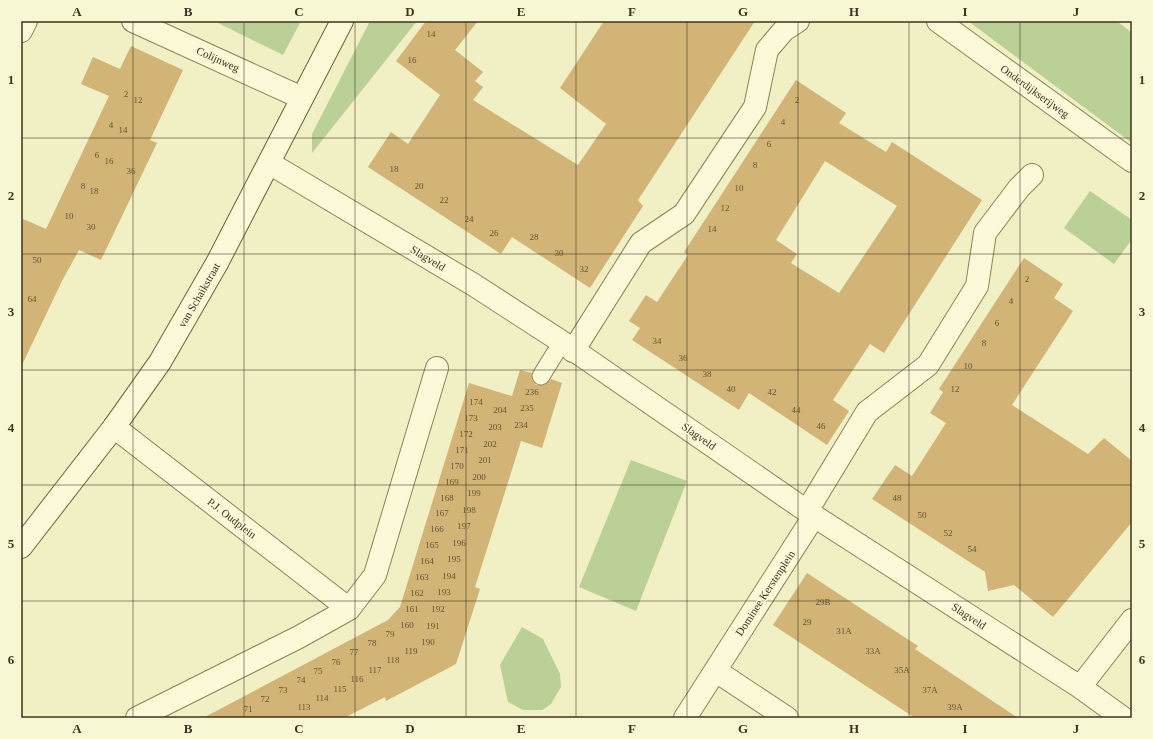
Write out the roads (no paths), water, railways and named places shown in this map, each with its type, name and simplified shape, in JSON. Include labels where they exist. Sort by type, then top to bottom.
[{"type":"street","points":[[21,31],[26,21]]},
{"type":"street","name":"Colijnweg","points":[[133,21],[302,98]]},
{"type":"street","name":"van Schaikstraat","points":[[21,547],[114,427],[164,356],[218,263],[342,21]]},
{"type":"street","points":[[567,346],[641,243],[684,214],[755,107],[767,50],[784,30],[798,21]]},
{"type":"street","name":"Onderdijkserijweg","points":[[938,21],[1132,161]]},
{"type":"street","name":"Slagveld","points":[[269,163],[474,285],[567,346],[811,513],[1080,687],[1123,718]]},
{"type":"street","name":"Dominee Kerstenplein","points":[[685,718],[716,671],[811,513],[867,412],[928,365],[977,286],[985,233],[1019,188],[1032,175]]},
{"type":"street","points":[[137,718],[299,637],[349,609],[375,575],[437,368]]},
{"type":"street","name":"P.J. Oudplein","points":[[114,427],[349,609]]},
{"type":"street","points":[[1080,687],[1132,620]]},
{"type":"street","points":[[716,671],[786,718]]},
{"type":"lane","points":[[541,376],[567,346]]}]
